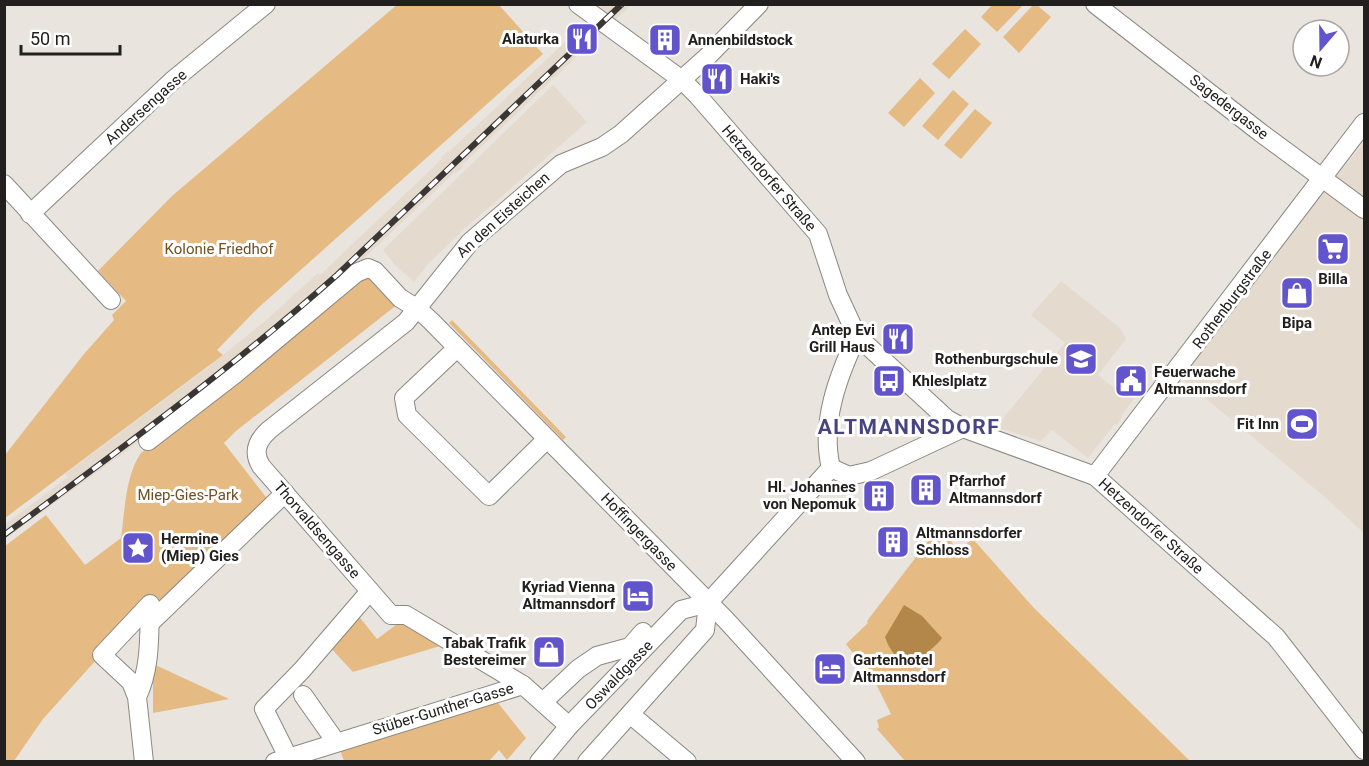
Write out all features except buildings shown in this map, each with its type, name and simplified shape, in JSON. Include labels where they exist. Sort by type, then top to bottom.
[{"type":"street","name":"Andersengasse","points":[[30,214],[172,81],[266,4]]},
{"type":"street","name":"Hetzendorfer Straße","points":[[578,4],[682,80],[818,234],[838,295],[857,336],[947,419],[963,429],[1095,476],[1276,637],[1365,750]]},
{"type":"street","name":"An den Eisteichen","points":[[259,440],[398,329],[418,309],[470,242],[561,164],[610,142],[722,43],[759,4]]},
{"type":"street","name":"Sagedergasse","points":[[1095,4],[1365,209]]},
{"type":"street","name":"Rothenburgstraße","points":[[1095,476],[1365,123]]},
{"type":"street","points":[[4,184],[111,300]]},
{"type":"street","name":"Hoffingergasse","points":[[148,441],[259,355],[360,271],[368,268],[375,271],[400,298],[418,309],[708,603],[856,762]]},
{"type":"street","points":[[543,702],[578,669],[597,656],[630,647],[663,611],[676,603],[681,610],[708,603],[831,468],[828,442],[830,405],[857,336]]},
{"type":"street","points":[[457,348],[404,398],[407,415],[489,496],[547,439]]},
{"type":"street","points":[[831,468],[849,476],[871,471],[963,429]]},
{"type":"street","name":"Thorvaldsengasse","points":[[259,440],[256,451],[258,461],[391,615],[406,615],[523,684]]},
{"type":"street","points":[[149,624],[285,493]]},
{"type":"street","points":[[281,759],[264,709],[298,688],[370,591]]},
{"type":"street","points":[[587,762],[705,630],[708,603]]},
{"type":"street","points":[[137,697],[144,683],[150,604],[102,655],[131,682],[137,697],[144,762]]},
{"type":"street","name":"Oswaldgasse","points":[[539,762],[569,726],[681,610]]},
{"type":"street","name":"Stüber-Gunther-Gasse","points":[[281,759],[523,684],[569,726]]},
{"type":"street","points":[[298,688],[336,742]]},
{"type":"street","points":[[630,714],[687,762]]},
{"type":"shaded area","points":[[604,5],[631,5],[462,165],[463,167],[359,263],[245,361],[5,539],[5,524],[68,477],[65,474],[207,368],[264,322],[318,273],[320,275],[442,159],[441,157]]},
{"type":"shaded area","points":[[553,85],[587,122],[465,228],[428,264],[414,282],[383,250]]},
{"type":"shaded area","points":[[1364,143],[1364,533],[1326,498],[1180,377],[1312,205]]},
{"type":"shaded area","name":"Rothenburgschule","points":[[1061,281],[1120,328],[1126,339],[1098,375],[1119,392],[1123,387],[1136,396],[1117,425],[1115,424],[1088,458],[1052,430],[1041,441],[996,427],[1065,343],[1031,315]]},
{"type":"shaded area","points":[[904,605],[922,616],[942,638],[910,665],[901,661],[894,654],[885,637]]},
{"type":"green space","name":"Kolonie Friedhof","points":[[398,4],[499,5],[543,54],[258,308],[217,350],[223,355],[5,518],[5,455],[84,354],[114,320],[112,315],[126,301],[98,271],[172,196]]},
{"type":"green space","points":[[992,5],[1023,5],[997,32],[981,17]]},
{"type":"green space","points":[[1033,5],[1037,5],[1051,17],[1019,53],[1003,37]]},
{"type":"green space","points":[[965,29],[981,44],[949,79],[932,64]]},
{"type":"green space","points":[[920,78],[935,93],[904,127],[888,113]]},
{"type":"green space","points":[[953,90],[969,104],[938,140],[922,126]]},
{"type":"green space","points":[[975,109],[992,123],[961,159],[944,145]]},
{"type":"green space","name":"Miep-Gies-Park","points":[[367,273],[398,304],[236,431],[224,443],[269,501],[161,609],[142,609],[43,719],[14,761],[5,762],[5,546],[46,515],[85,565],[121,538],[129,483],[141,453]]},
{"type":"green space","points":[[452,320],[566,437],[563,440],[449,323]]},
{"type":"green space","points":[[939,527],[958,550],[973,539],[1033,607],[1190,761],[905,761],[877,729],[879,727],[877,720],[891,714],[875,682],[846,644],[868,623],[867,621]]},
{"type":"green space","points":[[357,614],[377,639],[404,619],[447,644],[353,672],[327,644]]},
{"type":"green space","points":[[153,664],[229,699],[153,713]]},
{"type":"green space","points":[[498,703],[526,738],[507,760],[499,750],[489,761],[344,761],[340,750]]},
{"type":"railway","points":[[4,535],[174,409],[297,310],[337,275],[622,4]]},
{"type":"place","name":"Alaturka","points":[[582,39]]},
{"type":"place","name":"Annenbildstock","points":[[665,40]]},
{"type":"place","name":"Haki's","points":[[717,79]]},
{"type":"place","name":"Billa","points":[[1333,249]]},
{"type":"place","name":"Bipa","points":[[1297,293]]},
{"type":"place","name":"Antep Evi Grill Haus","points":[[898,339]]},
{"type":"place","name":"Rothenburgschule","points":[[1081,359]]},
{"type":"place","name":"Khleslplatz","points":[[889,381]]},
{"type":"place","name":"Feuerwache Altmannsdorf","points":[[1131,381]]},
{"type":"place","name":"Fit Inn","points":[[1302,424]]},
{"type":"place","name":"Pfarrhof Altmannsdorf","points":[[926,490]]},
{"type":"place","name":"Hl. Johannes von Nepomuk","points":[[879,496]]},
{"type":"place","name":"Altmannsdorfer Schloss","points":[[893,542]]},
{"type":"place","name":"Hermine (Miep) Gies","points":[[138,548]]},
{"type":"place","name":"Kyriad Vienna Altmannsdorf","points":[[638,596]]},
{"type":"place","name":"Tabak Trafik Bestereimer","points":[[549,652]]},
{"type":"place","name":"Gartenhotel Altmannsdorf","points":[[830,669]]},
{"type":"district","name":"ALTMANNSDORF","points":[[909,427]]}]
